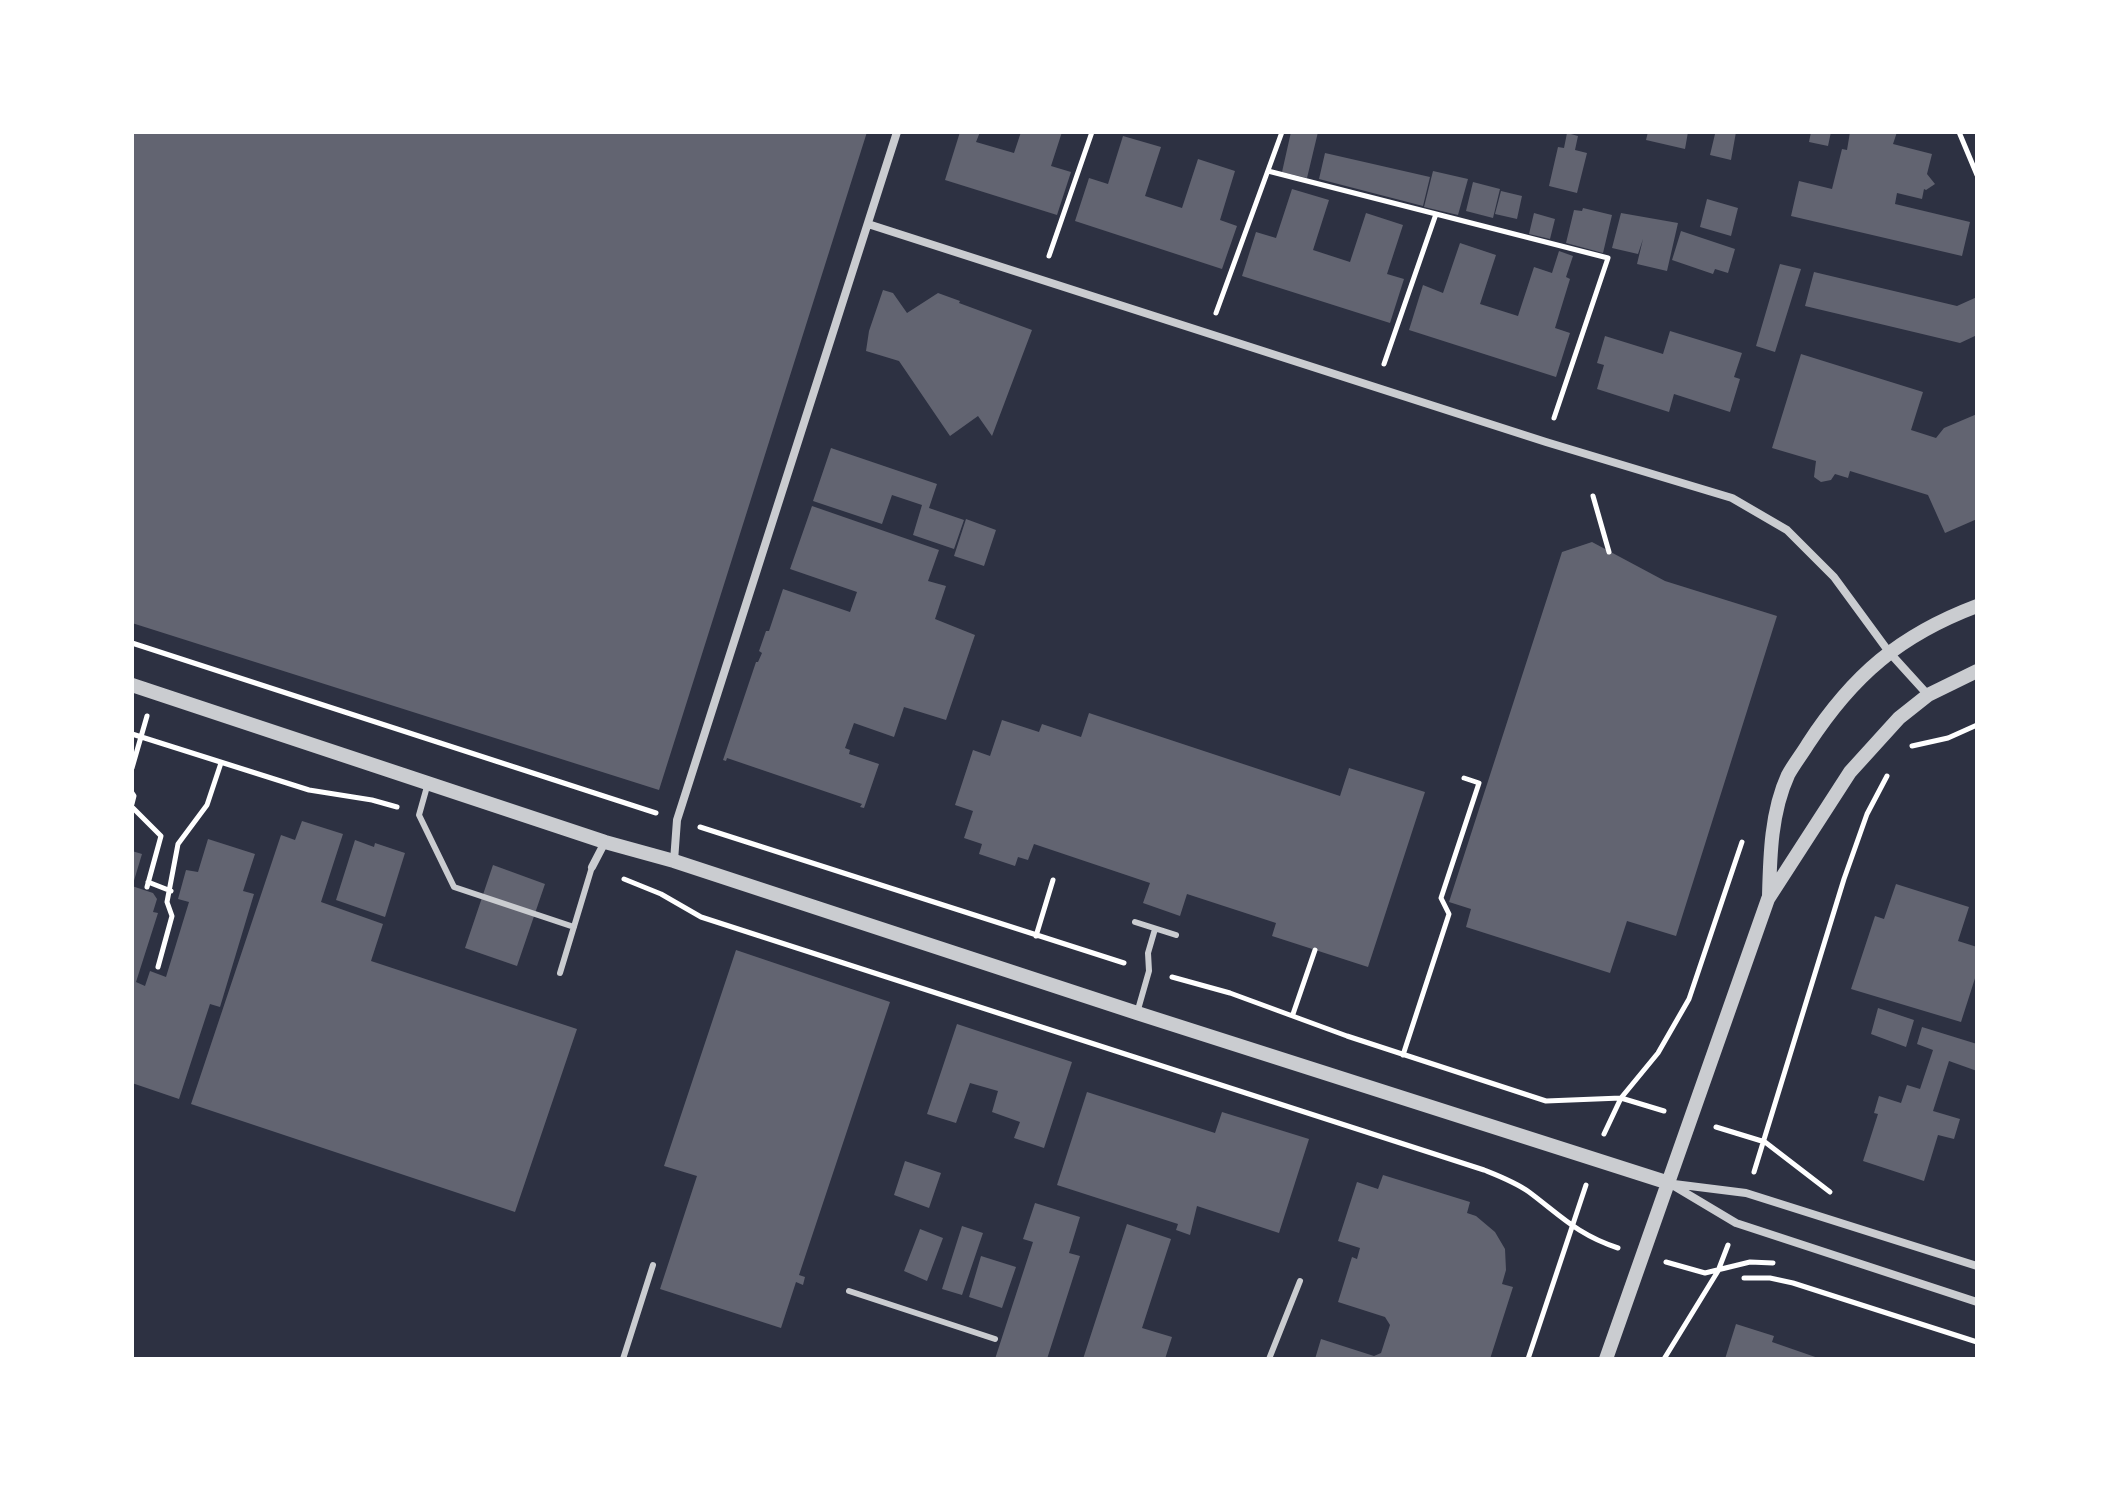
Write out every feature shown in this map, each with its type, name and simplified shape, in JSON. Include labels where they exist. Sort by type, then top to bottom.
[{"type":"street","points":[[674,861],[677,820],[897,132]]},
{"type":"street","points":[[868,224],[1546,442],[1732,498],[1787,530],[1834,577],[1889,652],[1928,695]]},
{"type":"street","points":[[1768,899],[1771,837],[1788,776],[1823,722],[1861,674],[1889,652],[1948,617],[1977,606]]},
{"type":"street","points":[[1606,1359],[1768,899],[1850,772],[1899,718],[1928,695],[1977,671]]},
{"type":"street","points":[[132,685],[605,842],[674,861],[1594,1161],[1669,1183],[1746,1193],[1977,1266]]},
{"type":"street","points":[[592,867],[605,842]]},
{"type":"street","points":[[1669,1183],[1736,1223],[1977,1302]]},
{"type":"lane","points":[[428,783],[419,815],[454,887],[574,927]]},
{"type":"lane","points":[[560,973],[592,867]]},
{"type":"lane","points":[[1135,922],[1176,935]]},
{"type":"lane","points":[[1137,1013],[1149,971],[1148,953],[1155,929]]},
{"type":"lane","points":[[623,1359],[653,1265]]},
{"type":"lane","points":[[1269,1359],[1300,1281]]},
{"type":"lane","points":[[849,1291],[995,1339]]},
{"type":"path","points":[[1041,279],[1092,132]]},
{"type":"path","points":[[1209,333],[1282,132]]},
{"type":"path","points":[[1959,132],[1977,175]]},
{"type":"path","points":[[1268,171],[1608,258],[1546,442]]},
{"type":"path","points":[[1376,388],[1436,214]]},
{"type":"path","points":[[1593,496],[1609,552]]},
{"type":"path","points":[[132,643],[1036,936],[1230,993],[1403,1055],[1546,1101],[1621,1098]]},
{"type":"path","points":[[1928,695],[1907,747],[1948,738],[1977,725]]},
{"type":"path","points":[[132,734],[309,790],[372,800],[419,815]]},
{"type":"path","points":[[158,967],[172,916],[167,902],[178,844],[207,805],[221,763]]},
{"type":"path","points":[[1765,1142],[1844,879],[1867,814],[1891,768]]},
{"type":"path","points":[[1403,1055],[1449,914],[1441,898],[1479,783],[1464,778]]},
{"type":"path","points":[[132,793],[132,806],[161,836],[147,884],[171,891]]},
{"type":"path","points":[[1528,1359],[1608,1120],[1621,1098],[1658,1053],[1689,999],[1742,841]]},
{"type":"path","points":[[592,867],[661,894],[701,917],[1484,1170],[1528,1192],[1572,1227]]},
{"type":"path","points":[[1036,936],[1053,880]]},
{"type":"path","points":[[1293,1014],[1315,950]]},
{"type":"path","points":[[1664,1359],[1718,1271]]},
{"type":"path","points":[[1744,1278],[1770,1278],[1793,1283],[1977,1342]]},
{"type":"building","points":[[132,132],[867,132],[659,790],[132,623]]},
{"type":"building","points":[[960,132],[980,132],[976,142],[1014,153],[1021,132],[1062,132],[1051,166],[1071,172],[1057,215],[945,180]]},
{"type":"building","points":[[1291,132],[1318,132],[1307,178],[1282,172]]},
{"type":"building","points":[[1648,132],[1688,132],[1685,149],[1646,140]]},
{"type":"building","points":[[1736,132],[1731,160],[1710,155],[1715,134]]},
{"type":"building","points":[[1811,132],[1831,132],[1828,146],[1809,142]]},
{"type":"building","points":[[1850,132],[1897,132],[1893,144],[1932,154],[1927,174],[1935,184],[1924,189],[1922,199],[1897,193],[1895,204],[1970,222],[1962,256],[1791,216],[1799,181],[1832,189],[1842,149],[1847,150]]},
{"type":"building","points":[[1567,133],[1578,136],[1575,150],[1587,153],[1577,193],[1549,186],[1558,147],[1564,148]]},
{"type":"building","points":[[1123,136],[1161,147],[1145,196],[1182,208],[1198,159],[1235,171],[1220,220],[1237,226],[1222,269],[1075,221],[1089,178],[1108,184]]},
{"type":"building","points":[[1325,153],[1430,177],[1423,206],[1319,179]]},
{"type":"building","points":[[1433,171],[1468,179],[1458,215],[1424,207]]},
{"type":"building","points":[[1473,182],[1500,189],[1493,218],[1466,211]]},
{"type":"building","points":[[1292,189],[1329,200],[1313,250],[1350,262],[1366,213],[1403,225],[1387,274],[1404,279],[1390,323],[1242,276],[1256,232],[1276,238]]},
{"type":"building","points":[[1501,191],[1522,196],[1517,219],[1495,214]]},
{"type":"building","points":[[1707,199],[1738,208],[1731,236],[1700,227]]},
{"type":"building","points":[[1583,208],[1612,215],[1603,253],[1566,243],[1574,210],[1582,211]]},
{"type":"building","points":[[1534,213],[1555,219],[1550,239],[1529,234]]},
{"type":"building","points":[[1621,213],[1678,223],[1667,271],[1637,264],[1643,239],[1638,254],[1612,248]]},
{"type":"building","points":[[1681,231],[1735,249],[1728,273],[1715,269],[1713,274],[1672,260]]},
{"type":"building","points":[[1460,243],[1496,255],[1480,304],[1518,316],[1534,267],[1552,273],[1559,251],[1573,256],[1566,277],[1570,279],[1555,328],[1570,333],[1556,377],[1409,330],[1423,285],[1443,293]]},
{"type":"building","points":[[1780,264],[1801,269],[1775,352],[1756,346]]},
{"type":"building","points":[[1814,272],[1957,306],[1977,297],[1977,335],[1960,343],[1805,306]]},
{"type":"building","points":[[883,290],[893,293],[907,313],[938,293],[1032,330],[992,436],[978,416],[950,436],[899,361],[866,351],[869,331]]},
{"type":"building","points":[[1670,331],[1742,353],[1734,377],[1740,379],[1730,412],[1674,394],[1669,412],[1597,389],[1604,365],[1597,363],[1605,336],[1663,354]]},
{"type":"building","points":[[1801,354],[1923,392],[1911,430],[1936,438],[1944,428],[1977,414],[1977,519],[1945,533],[1928,495],[1850,471],[1848,478],[1835,474],[1831,480],[1821,482],[1814,477],[1816,461],[1772,448]]},
{"type":"building","points":[[831,448],[937,484],[929,508],[964,520],[954,549],[913,535],[922,505],[892,495],[882,524],[813,501]]},
{"type":"building","points":[[812,506],[939,550],[928,581],[946,586],[935,619],[975,635],[946,720],[904,707],[894,737],[854,723],[845,748],[850,750],[849,754],[879,764],[864,808],[860,807],[862,804],[727,758],[723,760],[783,589],[850,612],[857,592],[790,569]]},
{"type":"building","points":[[966,519],[996,530],[984,566],[954,556]]},
{"type":"building","points":[[1592,542],[1665,581],[1777,616],[1676,936],[1627,921],[1610,973],[1466,927],[1471,909],[1449,902],[1562,552]]},
{"type":"building","points":[[1089,713],[1340,796],[1349,768],[1425,792],[1368,967],[1272,936],[1276,923],[1187,894],[1180,916],[1143,903],[1150,883],[1034,844],[1028,860],[1018,857],[1015,866],[979,854],[982,844],[964,838],[973,811],[955,805],[973,750],[990,756],[1002,720],[1039,732],[1042,724],[1081,737]]},
{"type":"building","points":[[302,821],[343,834],[321,902],[383,924],[371,961],[577,1029],[515,1212],[191,1104],[281,835],[295,840]]},
{"type":"building","points":[[208,839],[255,854],[243,891],[254,894],[220,1007],[210,1004],[179,1099],[132,1083],[132,886],[153,893],[157,899],[153,912],[158,913],[136,982],[145,986],[150,971],[166,977],[189,902],[178,899],[186,870],[198,872]]},
{"type":"building","points":[[355,840],[405,853],[385,917],[336,900]]},
{"type":"building","points":[[132,851],[142,854],[133,884],[132,884]]},
{"type":"building","points":[[493,865],[545,884],[517,966],[465,948]]},
{"type":"building","points":[[1896,884],[1969,907],[1958,941],[1977,947],[1977,972],[1961,1022],[1851,989],[1875,916],[1884,919]]},
{"type":"building","points":[[736,950],[890,1002],[799,1275],[805,1277],[803,1285],[796,1282],[781,1328],[660,1289],[697,1176],[664,1166]]},
{"type":"building","points":[[1878,1008],[1914,1020],[1906,1047],[1871,1034]]},
{"type":"building","points":[[957,1024],[1072,1062],[1044,1148],[1014,1138],[1020,1122],[992,1112],[998,1091],[970,1083],[956,1123],[927,1114]]},
{"type":"building","points":[[1922,1027],[1977,1044],[1977,1071],[1949,1061],[1933,1111],[1960,1119],[1954,1139],[1938,1135],[1924,1181],[1863,1161],[1878,1114],[1874,1113],[1879,1096],[1901,1103],[1907,1085],[1920,1089],[1933,1050],[1917,1044]]},
{"type":"building","points":[[1087,1092],[1215,1133],[1222,1112],[1309,1139],[1279,1233],[1197,1206],[1190,1235],[1176,1230],[1178,1224],[1057,1185]]},
{"type":"building","points":[[905,1161],[941,1173],[929,1208],[894,1195]]},
{"type":"building","points":[[1383,1175],[1470,1202],[1467,1213],[1476,1216],[1495,1232],[1505,1249],[1506,1270],[1502,1284],[1513,1287],[1490,1359],[1315,1359],[1321,1339],[1374,1356],[1381,1353],[1390,1325],[1385,1317],[1338,1302],[1352,1257],[1357,1259],[1360,1248],[1338,1241],[1357,1182],[1378,1189]]},
{"type":"building","points":[[1035,1203],[1080,1217],[1069,1253],[1080,1256],[1047,1359],[995,1359],[1033,1242],[1023,1239]]},
{"type":"building","points":[[1127,1224],[1171,1239],[1142,1328],[1172,1337],[1165,1359],[1083,1359]]},
{"type":"building","points":[[962,1226],[983,1233],[962,1295],[942,1289]]},
{"type":"building","points":[[920,1229],[943,1238],[927,1281],[904,1271]]},
{"type":"building","points":[[981,1256],[1016,1267],[1002,1308],[969,1297]]},
{"type":"building","points":[[1736,1324],[1774,1336],[1772,1342],[1821,1359],[1725,1359]]}]
